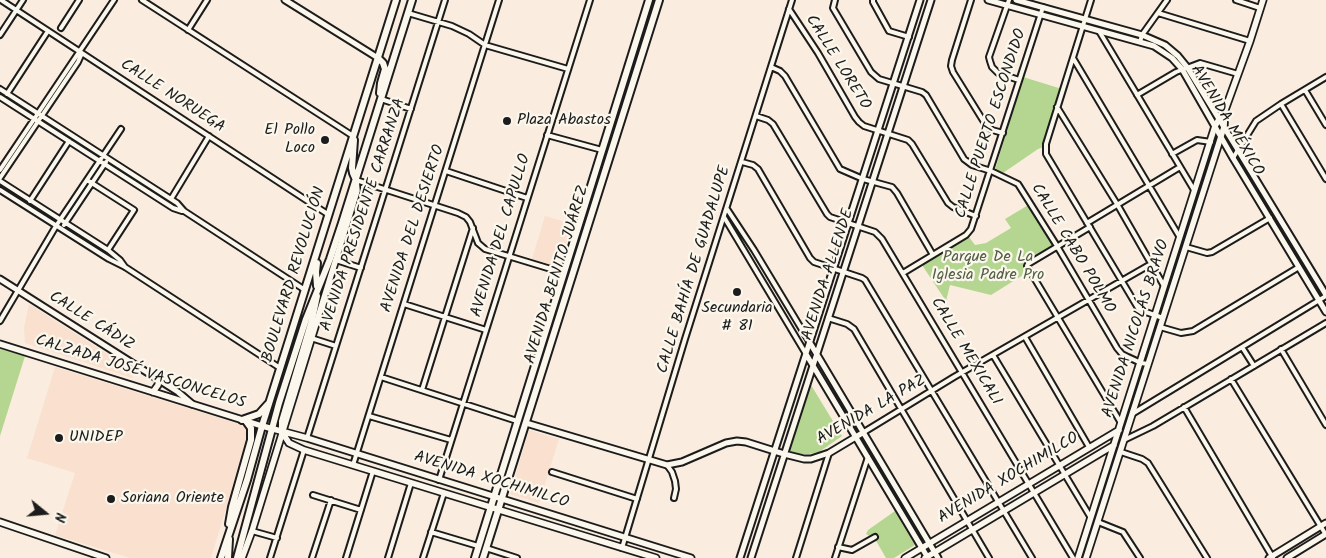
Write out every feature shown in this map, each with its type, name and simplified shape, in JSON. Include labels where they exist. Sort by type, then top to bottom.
[{"type":"main road","name":"BOULEVARD REVOLUCIÓN","points":[[221,558],[396,0]]},
{"type":"main road","points":[[237,558],[272,429],[299,340],[330,259],[412,0]]},
{"type":"main road","name":"AVENIDA BENITO JUÁREZ","points":[[474,558],[649,0]]},
{"type":"main road","name":"AVENIDA BENITO JUÁREZ","points":[[483,558],[659,0]]},
{"type":"main road","name":"AVENIDA NICOLÁS BRAVO","points":[[1078,558],[1215,126],[1225,110],[1263,0]]},
{"type":"main road","points":[[645,14],[646,24],[650,29]]},
{"type":"main road","points":[[378,58],[384,62],[385,68],[380,90],[381,99]]},
{"type":"main road","name":"AVENIDA NICOLÁS BRAVO","points":[[1086,558],[1193,227],[1224,127],[1225,110]]},
{"type":"main road","points":[[242,558],[282,432],[282,420],[336,260],[357,191],[353,173],[353,136]]},
{"type":"main road","points":[[598,195],[596,189],[597,182],[604,160],[602,150],[612,148]]},
{"type":"main road","points":[[1185,223],[1193,227]]},
{"type":"main road","points":[[309,337],[316,306],[316,272],[319,246]]},
{"type":"main road","points":[[548,322],[557,324]]},
{"type":"main road","name":"CALZADA JOSÉ VASCONCELOS","points":[[0,344],[272,429]]},
{"type":"main road","points":[[152,392],[158,385],[159,380]]},
{"type":"main road","points":[[228,558],[232,506],[251,440],[251,428],[244,420],[259,414],[270,401]]},
{"type":"main road","name":"AVENIDA XOCHIMILCO","points":[[905,558],[1120,427],[1128,427]]},
{"type":"main road","name":"AVENIDA XOCHIMILCO","points":[[272,429],[307,438],[691,558]]},
{"type":"main road","name":"AVENIDA XOCHIMILCO","points":[[282,432],[289,443],[304,450],[656,558]]},
{"type":"main road","name":"AVENIDA XOCHIMILCO","points":[[927,558],[937,555],[972,530],[1124,440]]},
{"type":"main road","points":[[0,522],[106,558]]},
{"type":"street","name":"CALLE NORUEGA","points":[[1,0],[329,215]]},
{"type":"street","points":[[0,35],[23,0]]},
{"type":"street","points":[[61,28],[79,0]]},
{"type":"street","points":[[0,170],[78,62],[81,52],[114,0]]},
{"type":"street","points":[[142,0],[353,136]]},
{"type":"street","points":[[188,30],[207,0]]},
{"type":"street","points":[[285,0],[378,58]]},
{"type":"street","name":"AVENIDA PRESIDENTE CARRANZA","points":[[307,438],[445,0]]},
{"type":"street","name":"AVENIDA DEL DESIERTO","points":[[353,465],[500,0]]},
{"type":"street","name":"AVENIDA DEL CAPULLO","points":[[439,480],[590,0]]},
{"type":"street","name":"CALLE BAHÍA DE GUADALUPE","points":[[622,548],[792,0]]},
{"type":"street","name":"CALLE CABO POLMO","points":[[835,0],[833,8],[871,72],[879,78],[926,95],[964,159],[972,165],[1018,184],[1117,348],[1122,354],[1141,363],[1148,364]]},
{"type":"street","points":[[873,0],[889,31],[908,38]]},
{"type":"street","name":"AVENIDA ALLENDE","points":[[740,558],[920,0]]},
{"type":"street","name":"AVENIDA ALLENDE","points":[[751,558],[931,0]]},
{"type":"street","points":[[971,0],[951,66],[984,122],[992,130],[1002,133]]},
{"type":"street","name":"AVENIDA MÉXICO","points":[[988,0],[1008,3],[1040,14],[1154,46],[1184,68],[1224,127],[1326,296]]},
{"type":"street","name":"AVENIDA MÉXICO","points":[[1016,0],[1142,35],[1166,45],[1178,56],[1233,158],[1326,312]]},
{"type":"street","points":[[1091,0],[1046,144],[1046,154],[1138,308],[1163,318]]},
{"type":"street","points":[[1140,42],[1142,35],[1167,0]]},
{"type":"street","points":[[1236,0],[1260,8]]},
{"type":"street","points":[[1008,3],[989,57],[992,67],[998,73],[1019,80]]},
{"type":"street","name":"CALLE PUERTO ESCONDIDO","points":[[903,273],[966,235],[971,229],[1043,7]]},
{"type":"street","name":"CALLE LORETO","points":[[789,9],[855,118],[864,126],[904,138],[912,144],[948,203],[953,207],[976,216]]},
{"type":"street","points":[[408,12],[461,30],[486,44],[568,69]]},
{"type":"street","points":[[1158,13],[1250,41]]},
{"type":"street","points":[[1098,30],[1195,192]]},
{"type":"street","points":[[7,94],[48,31]]},
{"type":"street","points":[[1072,57],[1180,238]]},
{"type":"street","points":[[1138,96],[1184,68],[1202,63],[1238,74]]},
{"type":"street","points":[[771,67],[785,76],[837,165],[845,172],[892,187],[933,255]]},
{"type":"street","points":[[1233,158],[1256,120],[1326,77]]},
{"type":"street","points":[[0,89],[171,199],[184,211],[305,290]]},
{"type":"street","points":[[1305,90],[1326,125]]},
{"type":"street","points":[[0,104],[2,98],[173,208],[184,211]]},
{"type":"street","points":[[381,99],[411,109]]},
{"type":"street","points":[[1281,104],[1326,180]]},
{"type":"street","points":[[1057,107],[1117,204],[1165,288]]},
{"type":"street","name":"CALLE MEXICALI","points":[[756,116],[773,124],[826,214],[848,224],[879,234],[1074,558]]},
{"type":"street","points":[[36,120],[0,180],[108,250],[125,267]]},
{"type":"street","points":[[0,321],[56,226],[121,129]]},
{"type":"street","points":[[547,134],[602,150]]},
{"type":"street","points":[[171,199],[209,136]]},
{"type":"street","points":[[1172,154],[1197,140],[1211,142]]},
{"type":"street","points":[[30,200],[69,141]]},
{"type":"street","points":[[61,229],[108,159]]},
{"type":"street","points":[[742,162],[753,165],[758,169],[810,258],[818,264],[865,280],[1032,558]]},
{"type":"street","points":[[1120,427],[1027,266],[1117,204],[1180,166]]},
{"type":"street","points":[[446,171],[527,198]]},
{"type":"street","points":[[87,180],[134,210],[108,250]]},
{"type":"street","points":[[356,180],[458,213],[466,217],[473,228],[478,243],[485,249],[564,273]]},
{"type":"street","points":[[0,190],[109,259],[125,267],[280,368]]},
{"type":"street","points":[[727,209],[754,250],[937,555]]},
{"type":"street","points":[[724,217],[927,558]]},
{"type":"street","points":[[1186,248],[1208,253],[1212,252],[1270,218]]},
{"type":"street","points":[[422,390],[473,228]]},
{"type":"street","points":[[336,260],[361,268]]},
{"type":"street","name":"AVENIDA LA PAZ","points":[[667,465],[682,462],[726,443],[737,441],[804,458],[829,453],[963,372],[1151,264]]},
{"type":"street","points":[[1160,327],[1181,333],[1193,331],[1299,267]]},
{"type":"street","name":"CALLE CÁDIZ","points":[[0,279],[178,392],[192,404]]},
{"type":"street","points":[[1132,414],[1326,296]]},
{"type":"street","points":[[404,304],[486,330]]},
{"type":"street","points":[[828,318],[847,324],[854,329],[900,410],[989,558]]},
{"type":"street","points":[[1124,440],[1152,426],[1326,323]]},
{"type":"street","points":[[309,337],[336,346]]},
{"type":"street","points":[[1025,337],[1089,447]]},
{"type":"street","points":[[1242,347],[1254,366]]},
{"type":"street","points":[[1281,349],[1326,425]]},
{"type":"street","points":[[993,355],[1091,518]]},
{"type":"street","points":[[381,377],[517,420]]},
{"type":"street","points":[[1231,379],[1326,535],[1287,558]]},
{"type":"street","points":[[1184,407],[1271,557],[1326,523]]},
{"type":"street","points":[[369,416],[451,440]]},
{"type":"street","points":[[526,422],[667,465],[675,481],[674,498]]},
{"type":"street","points":[[270,558],[304,450]]},
{"type":"street","points":[[1120,452],[1142,459],[1148,463],[1207,558]]},
{"type":"street","points":[[796,558],[829,453]]},
{"type":"street","points":[[835,558],[868,457]]},
{"type":"street","points":[[346,558],[373,471]]},
{"type":"street","points":[[552,472],[637,500]]},
{"type":"street","points":[[388,558],[411,483]]},
{"type":"street","points":[[423,558],[444,493]]},
{"type":"street","points":[[313,495],[361,510]]},
{"type":"street","points":[[312,558],[331,500]]},
{"type":"street","points":[[1098,522],[1123,532],[1140,558]]},
{"type":"street","points":[[252,531],[277,538]]},
{"type":"street","points":[[431,532],[478,546]]},
{"type":"street","points":[[838,547],[852,550],[874,537]]},
{"type":"street","points":[[486,548],[517,558]]},
{"type":"shaded area","points":[[545,216],[572,224],[559,267],[532,259]]},
{"type":"shaded area","points":[[29,304],[136,372],[132,378],[25,343],[24,327]]},
{"type":"shaded area","points":[[55,367],[244,427],[248,436],[211,558],[130,558],[55,535],[75,473],[27,458]]},
{"type":"shaded area","points":[[529,430],[559,439],[539,503],[510,494]]},
{"type":"green space","points":[[1023,77],[1062,89],[1044,147],[1038,149],[1003,173],[995,170]]},
{"type":"green space","name":"Parque De La Iglesia Padre Pro","points":[[1030,204],[1056,246],[1025,265],[1028,272],[991,295],[950,285],[946,301],[922,265],[969,237],[975,245],[986,243],[1011,228],[1005,219]]},
{"type":"green space","points":[[0,349],[25,356],[0,436]]},
{"type":"green space","points":[[811,385],[842,436],[819,452],[799,454],[789,451]]},
{"type":"green space","points":[[895,511],[915,545],[894,558],[886,558],[875,539],[866,534],[868,530]]},
{"type":"place","name":"Plaza Abastos","points":[[507,121]]},
{"type":"place","name":"El Pollo Loco","points":[[325,140]]},
{"type":"place","name":"Secundaria # 81","points":[[737,292]]},
{"type":"place","name":"UNIDEP","points":[[59,438]]},
{"type":"place","name":"Soriana Oriente","points":[[111,499]]}]
